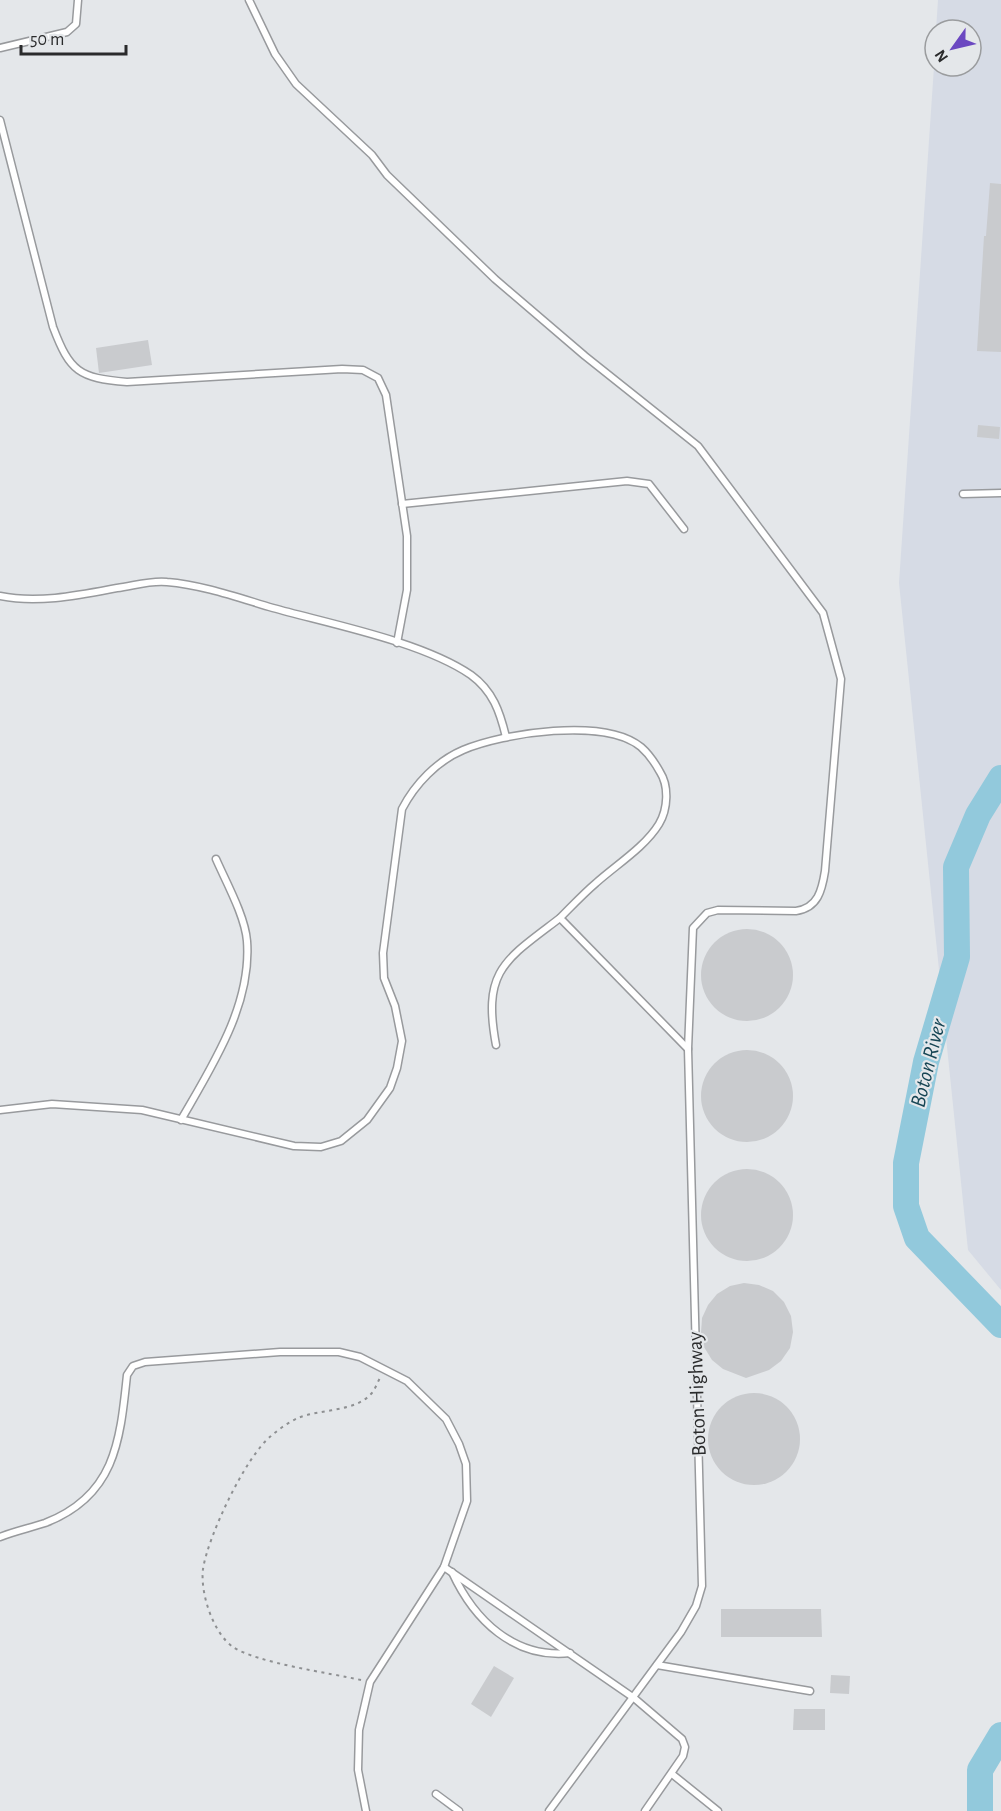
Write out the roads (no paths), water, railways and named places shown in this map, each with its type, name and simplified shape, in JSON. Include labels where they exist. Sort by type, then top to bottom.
[{"type":"lane","points":[[0,48],[67,32],[76,24],[78,0]]},
{"type":"lane","name":"Boton Highway","points":[[249,0],[275,54],[296,84],[372,155],[387,175],[495,279],[585,356],[698,446],[823,613],[841,680],[822,890],[806,910],[718,910],[707,913],[693,928],[688,1049],[702,1586],[696,1606],[657,1665],[549,1811]]},
{"type":"lane","points":[[0,120],[53,327],[64,358],[81,372],[100,380],[127,382],[363,370],[378,378],[386,395],[407,536],[407,590],[397,643]]},
{"type":"lane","points":[[402,504],[627,481],[649,484],[684,529]]},
{"type":"lane","points":[[963,494],[1001,493]]},
{"type":"lane","points":[[0,596],[69,597],[166,581],[215,592],[433,655],[471,675],[487,690],[500,709],[506,737]]},
{"type":"lane","points":[[0,1110],[52,1104],[142,1110],[294,1146],[312,1147],[341,1141],[367,1120],[390,1088],[397,1068],[402,1041],[395,1006],[384,978],[383,953],[402,809],[412,790],[440,764],[463,750],[528,732],[589,730],[613,735],[639,745],[655,763],[666,781],[666,800],[660,824],[560,918],[512,954],[497,973],[491,1019],[496,1045]]},
{"type":"lane","points":[[181,1120],[235,1016],[246,985],[247,939],[216,859]]},
{"type":"lane","points":[[560,918],[688,1049]]},
{"type":"lane","points":[[0,1536],[45,1523],[87,1499],[99,1486],[117,1445],[127,1375],[133,1366],[145,1362],[313,1350],[360,1357],[407,1381],[446,1419],[466,1464],[467,1501],[444,1567],[370,1682],[359,1730],[358,1770],[366,1811]]},
{"type":"lane","points":[[444,1567],[634,1698],[682,1739],[685,1747],[683,1756],[645,1811]]},
{"type":"lane","points":[[452,1572],[464,1599],[481,1618],[505,1638],[535,1653],[570,1653]]},
{"type":"lane","points":[[657,1665],[810,1690]]},
{"type":"lane","points":[[672,1774],[718,1811]]},
{"type":"lane","points":[[436,1794],[459,1811]]},
{"type":"waterway","name":"Boton River","points":[[1001,778],[978,815],[956,867],[957,957],[926,1062],[906,1163],[906,1206],[917,1238],[1001,1325]]},
{"type":"waterway","name":"Boton River","points":[[980,1811],[980,1770],[1001,1735]]}]
